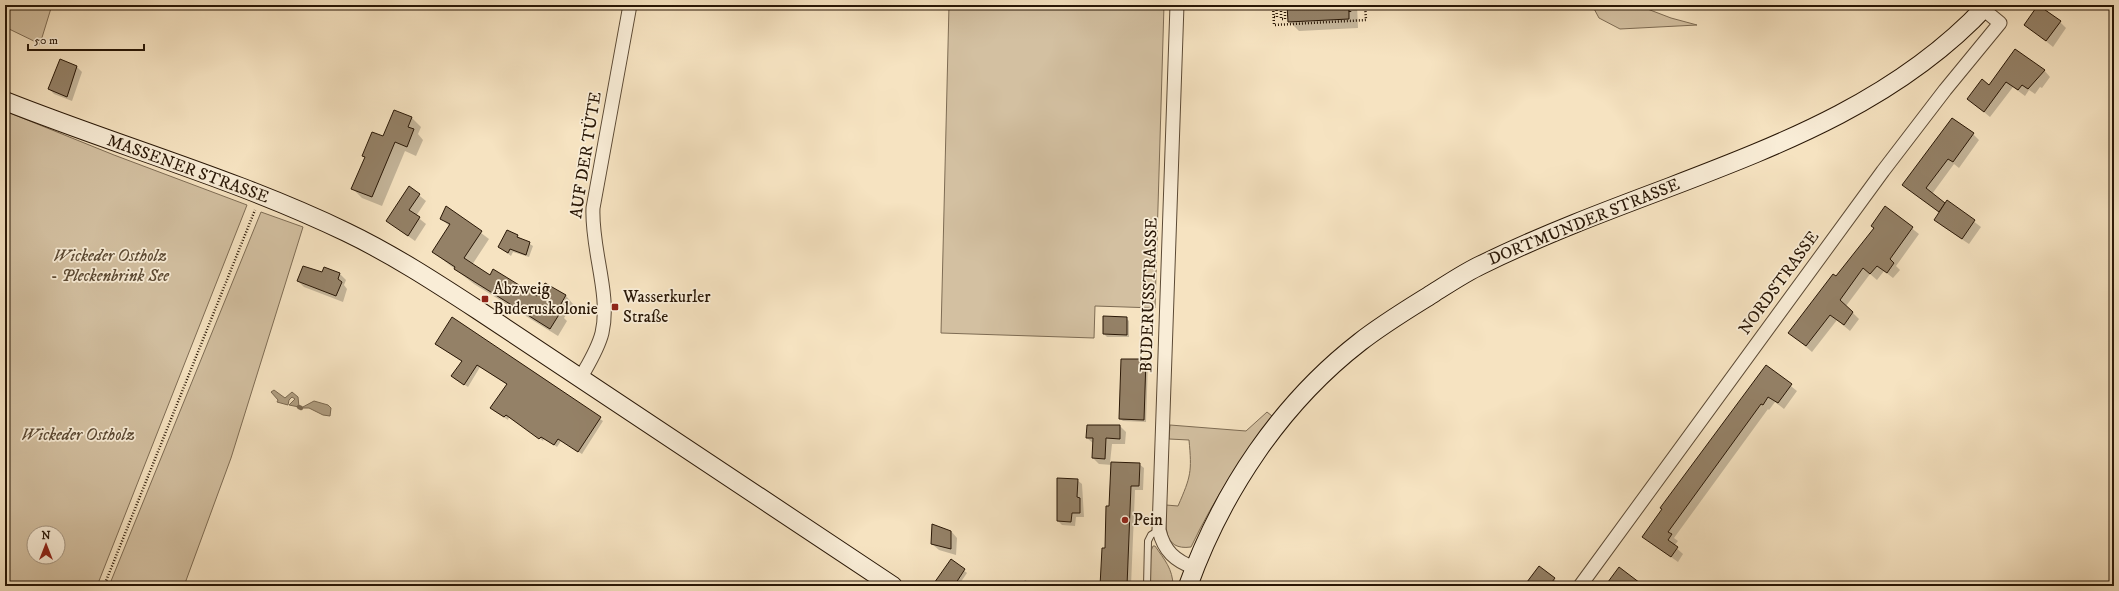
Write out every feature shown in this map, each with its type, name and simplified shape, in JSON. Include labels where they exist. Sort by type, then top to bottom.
[{"type":"main road","name":"DORTMUNDER STRASSE","points":[[1188,586],[1226,502],[1246,466],[1277,424],[1317,380],[1359,343],[1404,311],[1479,266],[1578,222],[1722,167],[1806,132],[1873,98],[1922,63],[1985,7]]},
{"type":"main road","name":"MASSENER STRASSE","points":[[5,101],[261,194],[368,243],[413,268],[581,377]]},
{"type":"main road","points":[[581,377],[893,586]]},
{"type":"street","name":"AUF DER TÜTE","points":[[581,377],[598,346],[603,324],[604,307],[593,236],[593,208],[630,5]]},
{"type":"street","name":"BUDERUSSTRASSE","points":[[1177,5],[1159,530],[1162,543],[1170,554],[1181,563],[1195,568]]},
{"type":"street","name":"NORDSTRASSE","points":[[1580,586],[1882,172],[1944,90],[2000,24],[1985,7]]},
{"type":"lane","points":[[1147,586],[1148,541],[1151,535],[1159,530]]},
{"type":"path","points":[[1273,5],[1274,25],[1366,20],[1365,5]]},
{"type":"path","points":[[1274,17],[1277,17],[1276,5]]},
{"type":"path","points":[[1280,5],[1281,19],[1285,19],[1285,5]]},
{"type":"path","points":[[1350,5],[1350,14]]},
{"type":"path","points":[[104,586],[261,194]]},
{"type":"green space","points":[[5,5],[52,5],[40,44],[5,27]]},
{"type":"green space","points":[[949,5],[1164,5],[1155,308],[1095,306],[1094,338],[941,333]]},
{"type":"green space","points":[[1592,5],[1637,5],[1671,18],[1697,25],[1620,29],[1599,18]]},
{"type":"green space","name":"Wickeder Ostholz - Pleckenbrink See","points":[[5,111],[114,155],[247,205],[97,586],[5,586]]},
{"type":"green space","points":[[261,212],[303,227],[231,458],[184,586],[109,586]]},
{"type":"green space","points":[[1267,412],[1272,416],[1228,479],[1191,547],[1175,545],[1170,541],[1166,528],[1166,505],[1178,506],[1190,474],[1190,460],[1189,440],[1169,439],[1170,425],[1246,431]]},
{"type":"green space","points":[[1153,546],[1155,546],[1170,569],[1173,586],[1149,586],[1151,551]]},
{"type":"shaded area","points":[[274,390],[285,398],[292,392],[298,397],[299,407],[289,405],[295,399],[292,397],[289,400],[288,405],[277,402],[278,400],[271,392]]},
{"type":"shaded area","points":[[314,401],[328,405],[331,408],[330,416],[323,415],[309,408],[301,408]]},
{"type":"building","points":[[1287,5],[1349,5],[1349,19],[1288,22]]},
{"type":"building","points":[[2038,5],[2061,21],[2046,41],[2024,25]]},
{"type":"building","points":[[2015,49],[2045,70],[2028,89],[2022,85],[2018,90],[2006,82],[1984,112],[1967,99],[1982,79],[1989,85]]},
{"type":"building","points":[[60,59],[77,66],[67,97],[48,89]]},
{"type":"building","points":[[394,110],[412,117],[408,127],[414,129],[407,147],[395,142],[372,197],[351,189],[365,157],[362,156],[372,132],[383,136]]},
{"type":"building","points":[[1952,118],[1974,133],[1953,162],[1948,159],[1926,188],[1945,203],[1939,212],[1902,185]]},
{"type":"building","points":[[409,186],[420,194],[409,210],[420,217],[408,236],[386,221]]},
{"type":"building","points":[[1947,200],[1975,220],[1962,239],[1934,220]]},
{"type":"building","points":[[446,206],[482,231],[464,258],[490,275],[493,269],[537,296],[545,283],[566,295],[557,311],[560,313],[550,329],[454,269],[455,267],[432,252],[450,224],[440,219]]},
{"type":"building","points":[[1885,206],[1913,227],[1890,259],[1894,263],[1887,273],[1877,266],[1870,274],[1863,268],[1840,300],[1853,312],[1844,325],[1830,315],[1806,346],[1788,333],[1833,274],[1836,276],[1874,228],[1871,226]]},
{"type":"building","points":[[507,230],[518,235],[517,237],[530,242],[526,255],[510,249],[508,253],[498,247]]},
{"type":"building","points":[[303,266],[322,272],[324,267],[340,273],[338,279],[342,282],[336,296],[297,281]]},
{"type":"building","points":[[1103,316],[1127,317],[1127,335],[1103,334]]},
{"type":"building","points":[[452,317],[601,417],[578,452],[558,439],[554,445],[541,437],[539,439],[506,415],[504,417],[490,408],[507,384],[477,365],[464,385],[451,376],[462,361],[435,344]]},
{"type":"building","points":[[1121,359],[1146,359],[1144,420],[1119,419]]},
{"type":"building","points":[[1766,365],[1792,384],[1778,403],[1768,397],[1763,405],[1761,404],[1668,532],[1672,534],[1668,540],[1678,547],[1671,557],[1642,537],[1662,509],[1660,508]]},
{"type":"building","points":[[1087,425],[1120,425],[1120,439],[1106,438],[1105,459],[1092,458],[1093,438],[1086,438]]},
{"type":"building","points":[[1111,462],[1140,463],[1139,486],[1131,486],[1127,586],[1100,586],[1102,548],[1105,548],[1106,506],[1109,506]]},
{"type":"building","points":[[1057,478],[1078,479],[1077,497],[1080,498],[1080,513],[1072,513],[1071,522],[1057,521]]},
{"type":"building","points":[[932,524],[951,531],[951,549],[931,544]]},
{"type":"building","points":[[951,559],[965,569],[954,586],[932,586]]},
{"type":"building","points":[[1539,566],[1555,578],[1549,586],[1524,586]]},
{"type":"building","points":[[1619,567],[1644,586],[1605,586]]},
{"type":"place","name":"Abzweig Buderuskolonie","points":[[485,299]]},
{"type":"place","name":"Wasserkurler Straße","points":[[615,307]]},
{"type":"place","name":"Pein","points":[[1125,520]]},
{"type":"park label","name":"Wickeder Ostholz","points":[[78,435]]}]
